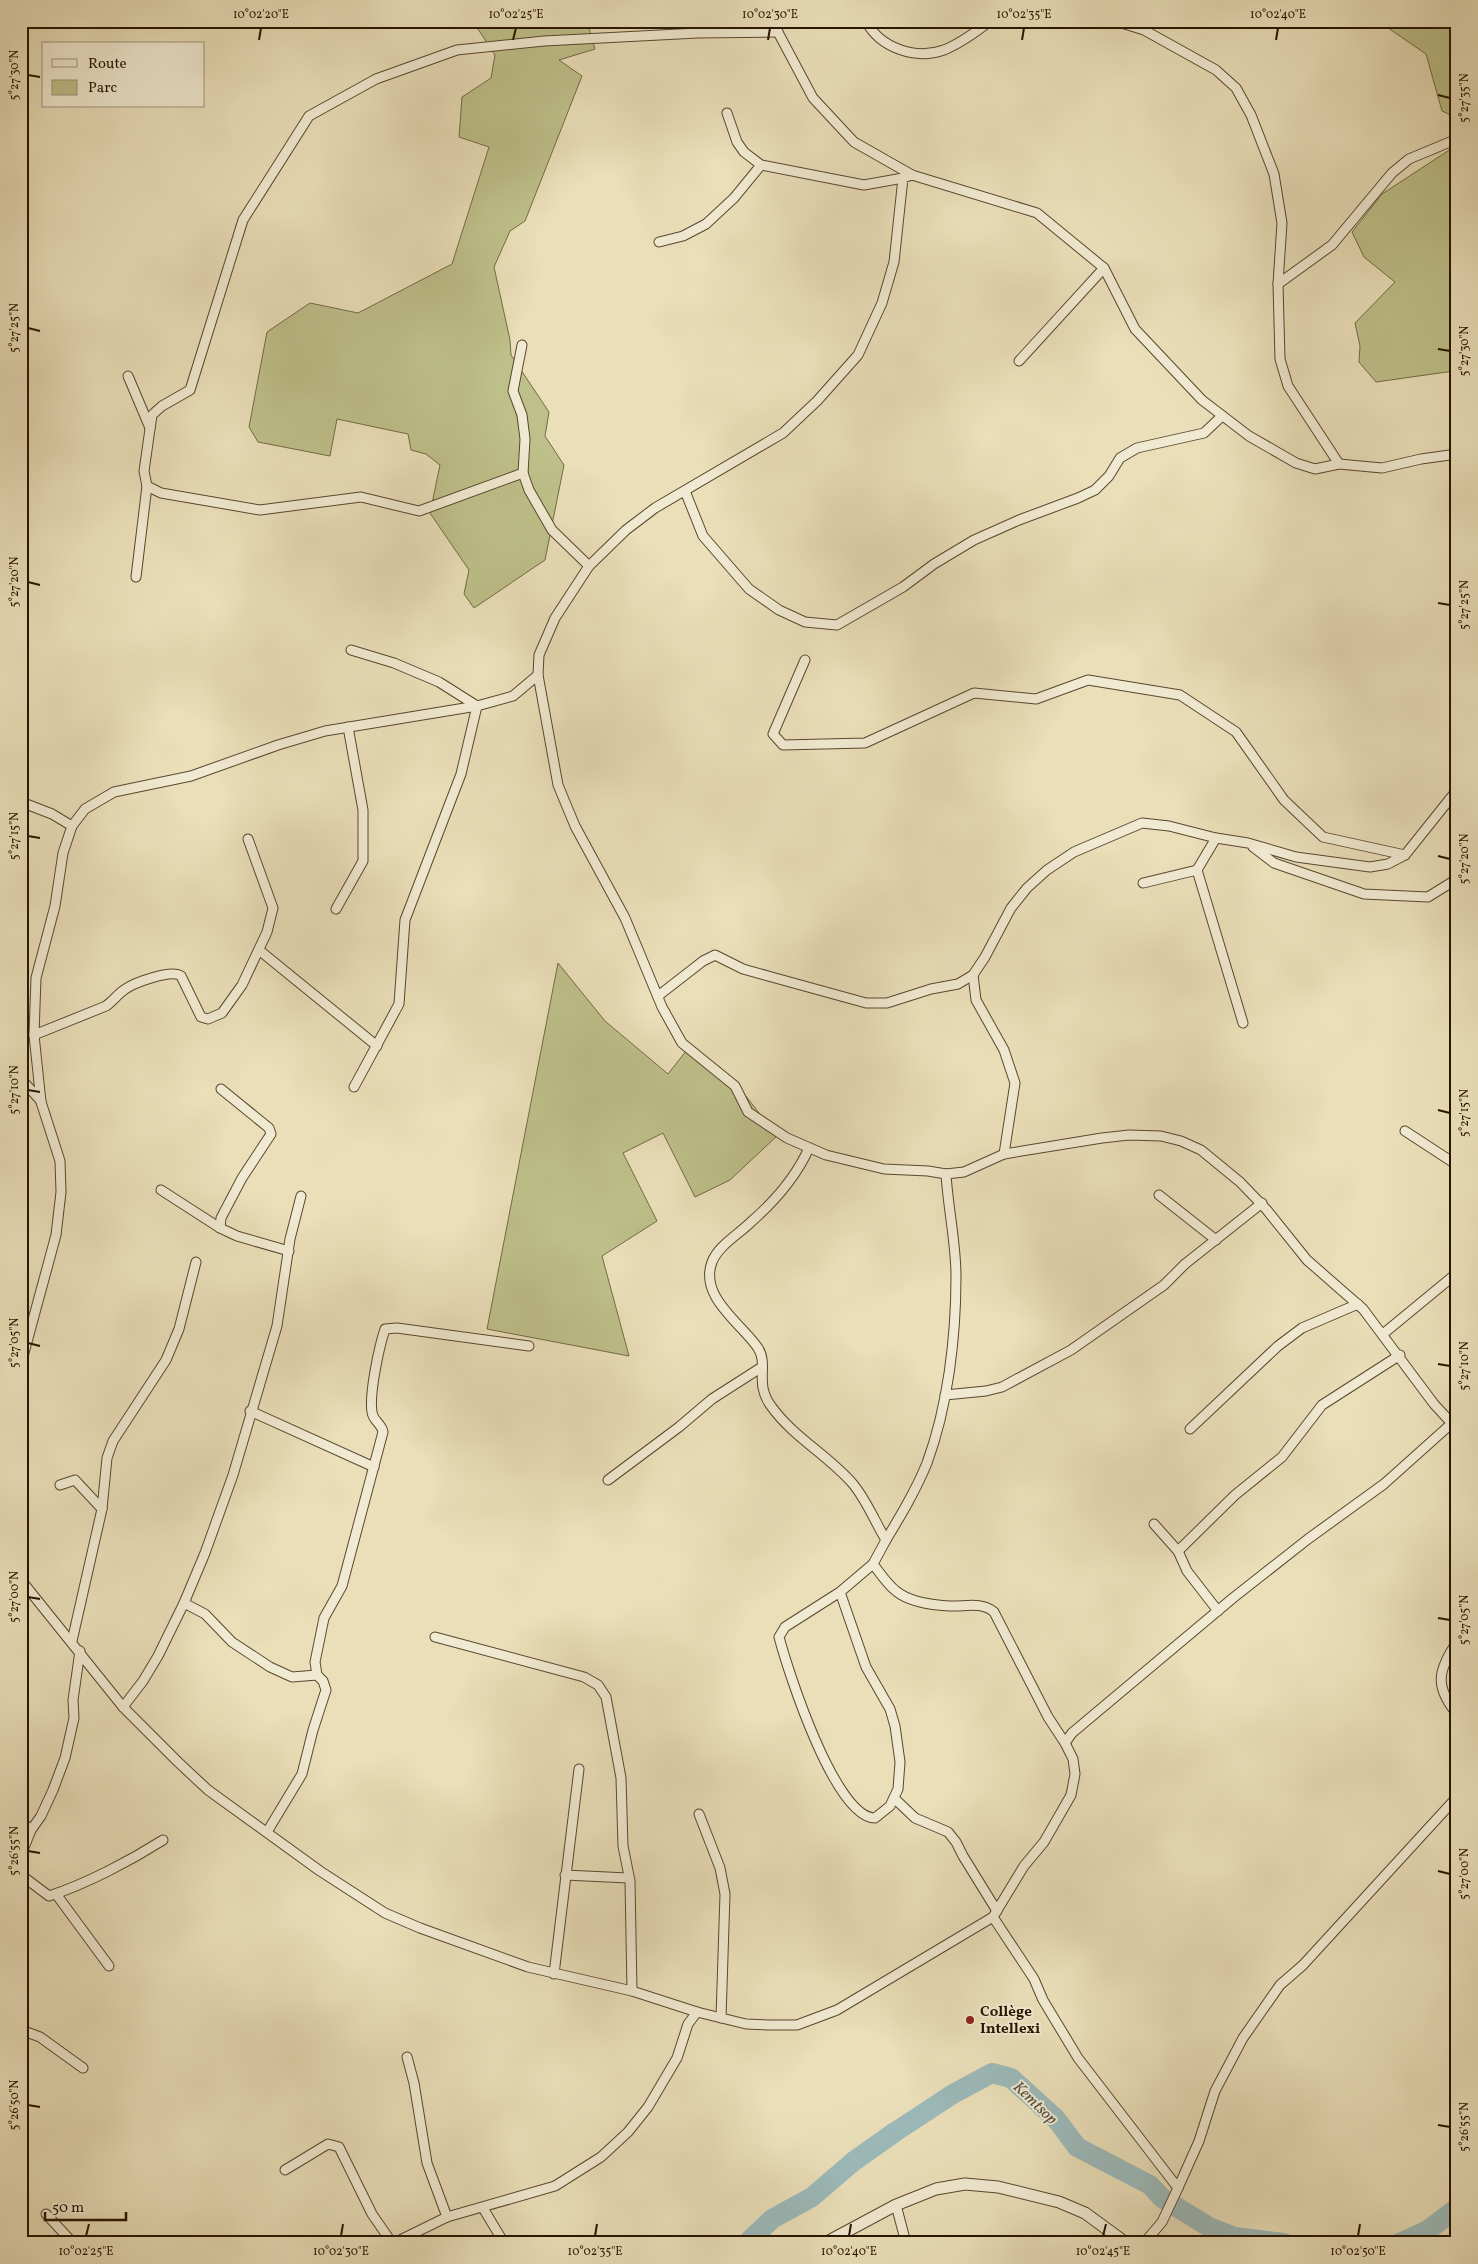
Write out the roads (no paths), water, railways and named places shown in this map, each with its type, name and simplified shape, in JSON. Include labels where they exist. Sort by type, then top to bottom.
[{"type":"street","points":[[772,21],[813,98],[854,142],[908,176],[1037,213],[1104,268],[1135,329],[1202,400],[1249,436],[1304,467],[1315,469],[1339,464],[1382,468],[1421,458],[1457,454]]},
{"type":"street","points":[[866,21],[882,41],[911,53],[942,51],[957,44],[990,21]]},
{"type":"street","points":[[1115,21],[1144,30],[1216,70],[1236,88],[1251,115],[1274,174],[1282,223],[1278,284],[1280,359],[1288,386],[1339,464]]},
{"type":"street","points":[[136,577],[147,486],[144,471],[152,415],[190,390],[243,220],[310,116],[376,79],[457,50],[544,41],[698,33],[778,32]]},
{"type":"street","points":[[726,113],[737,142],[744,152],[761,165],[864,185],[908,176]]},
{"type":"street","points":[[1278,284],[1332,245],[1392,172],[1409,159],[1457,139]]},
{"type":"street","points":[[659,242],[683,236],[706,224],[734,198],[761,165]]},
{"type":"street","points":[[908,176],[894,262],[882,303],[858,355],[817,401],[783,433],[655,508],[626,530],[589,566],[555,618],[539,655],[538,675],[558,785],[575,826],[625,918],[658,996],[682,1042],[735,1086],[748,1112],[787,1138],[809,1148],[857,1164],[884,1169],[928,1171],[946,1174],[964,1172],[1004,1154],[1130,1135],[1161,1136],[1180,1141],[1201,1150],[1219,1163],[1262,1203],[1307,1260],[1358,1304],[1454,1427],[1384,1484],[1308,1539],[1218,1611],[1072,1733],[1066,1743]]},
{"type":"street","points":[[1020,361],[1104,268]]},
{"type":"street","points":[[522,345],[513,391],[522,415],[525,439],[523,473],[529,490],[552,530],[589,566]]},
{"type":"street","points":[[128,376],[150,429]]},
{"type":"street","points":[[685,491],[703,536],[749,589],[778,610],[805,622],[836,625],[903,588],[934,564],[974,540],[1096,490],[1109,476],[1120,458],[1137,448],[1204,433],[1222,416]]},
{"type":"street","points":[[147,486],[161,493],[260,510],[361,497],[419,511],[523,473]]},
{"type":"street","points":[[351,650],[394,663],[440,682],[477,706]]},
{"type":"street","points":[[804,660],[773,734],[783,745],[865,744],[974,693],[1036,699],[1088,680],[1180,694],[1236,732],[1284,800],[1323,838],[1405,855]]},
{"type":"street","points":[[21,1364],[56,1235],[60,1207],[60,1161],[41,1102],[34,1035],[36,978],[56,906],[63,853],[72,826],[85,809],[114,792],[191,776],[278,745],[325,731],[477,706],[513,696],[538,675]]},
{"type":"street","points":[[354,1087],[399,1004],[404,920],[461,774],[477,706]]},
{"type":"street","points":[[336,910],[363,861],[363,810],[348,727]]},
{"type":"street","points":[[658,996],[703,960],[715,955],[743,969],[866,1003],[887,1004],[931,989],[958,984],[973,976],[1011,908],[1027,888],[1047,870],[1074,852],[1142,823],[1169,826],[1216,838],[1248,843],[1296,857],[1370,867],[1388,864],[1405,855],[1457,790]]},
{"type":"street","points":[[21,802],[52,814],[72,826]]},
{"type":"street","points":[[1144,882],[1197,870],[1216,838]]},
{"type":"street","points":[[34,1035],[106,1006],[124,990],[137,982],[174,973],[181,976],[198,1014],[203,1019],[212,1018],[222,1013],[229,1005],[259,950],[273,908],[248,839]]},
{"type":"street","points":[[1248,843],[1274,863],[1364,894],[1428,897],[1457,879]]},
{"type":"street","points":[[1197,870],[1243,1023]]},
{"type":"street","points":[[259,950],[377,1046]]},
{"type":"street","points":[[973,976],[976,1000],[1004,1050],[1015,1082],[1004,1154]]},
{"type":"street","points":[[21,1080],[41,1102]]},
{"type":"street","points":[[220,1228],[221,1218],[242,1178],[271,1134],[268,1128],[221,1089]]},
{"type":"street","points":[[1405,1131],[1457,1165]]},
{"type":"street","points":[[809,1148],[802,1163],[772,1202],[719,1250],[712,1261],[709,1274],[711,1286],[729,1316],[757,1348],[762,1366],[762,1389],[770,1406],[853,1484],[886,1540]]},
{"type":"street","points":[[840,1592],[866,1667],[890,1709],[895,1726],[900,1776],[890,1806],[875,1818],[865,1817],[856,1807],[836,1780],[813,1737],[785,1661],[779,1636],[782,1630],[840,1592],[873,1564],[913,1494],[926,1464],[937,1432],[945,1395],[956,1275],[946,1174]]},
{"type":"street","points":[[161,1190],[220,1228],[237,1236],[289,1250]]},
{"type":"street","points":[[1159,1195],[1216,1240]]},
{"type":"street","points":[[123,1707],[143,1681],[158,1656],[184,1603],[205,1553],[233,1475],[250,1411],[277,1326],[300,1196]]},
{"type":"street","points":[[945,1395],[986,1391],[1002,1387],[1071,1350],[1164,1285],[1185,1264],[1262,1203]]},
{"type":"street","points":[[72,1641],[102,1509],[107,1458],[112,1441],[173,1347],[196,1262]]},
{"type":"street","points":[[1383,1334],[1457,1273]]},
{"type":"street","points":[[1190,1429],[1278,1346],[1302,1328],[1358,1304]]},
{"type":"street","points":[[317,1676],[315,1662],[324,1618],[342,1586],[383,1432],[382,1426],[372,1413],[373,1394],[385,1329],[398,1328],[529,1346]]},
{"type":"street","points":[[1178,1551],[1235,1495],[1277,1461],[1302,1433],[1322,1405],[1400,1356]]},
{"type":"street","points":[[608,1480],[680,1427],[712,1399],[762,1366]]},
{"type":"street","points":[[250,1411],[374,1467]]},
{"type":"street","points":[[60,1485],[74,1480],[102,1509]]},
{"type":"street","points":[[1154,1524],[1178,1551],[1187,1571],[1218,1611]]},
{"type":"street","points":[[21,1580],[72,1641],[123,1707],[208,1790],[320,1871],[385,1912],[420,1928],[528,1967],[632,1991],[697,2012],[746,2024],[785,2026],[797,2025],[837,2010],[995,1914],[1024,1866],[1044,1842],[1071,1795],[1075,1774],[1073,1759],[1066,1743],[1048,1717],[994,1612],[988,1607],[980,1605],[933,1604],[905,1596],[896,1592],[873,1564]]},
{"type":"street","points":[[184,1603],[205,1614],[232,1642],[270,1667],[292,1677],[317,1676],[321,1678],[326,1690],[302,1774],[267,1832]]},
{"type":"street","points":[[435,1637],[584,1677],[598,1685],[606,1697],[621,1778],[621,1818],[628,1878],[632,1991]]},
{"type":"street","points":[[1457,1642],[1447,1657],[1440,1676],[1442,1693],[1457,1714]]},
{"type":"street","points":[[21,1855],[31,1830],[41,1816],[65,1758],[74,1718],[73,1693],[80,1651]]},
{"type":"street","points":[[554,1974],[579,1769]]},
{"type":"street","points":[[1144,2243],[1162,2222],[1199,2141],[1215,2091],[1243,2038],[1280,1985],[1302,1965],[1457,1797]]},
{"type":"street","points":[[894,1798],[915,1818],[948,1832],[956,1842],[995,1914],[1034,1979],[1043,2000],[1078,2058],[1176,2192]]},
{"type":"street","points":[[699,1814],[720,1868],[725,1894],[721,2018]]},
{"type":"street","points":[[21,1821],[31,1830]]},
{"type":"street","points":[[21,1875],[42,1893],[49,1896],[142,1854],[163,1840]]},
{"type":"street","points":[[565,1875],[628,1878]]},
{"type":"street","points":[[56,1894],[109,1966]]},
{"type":"street","points":[[286,2170],[328,2144],[339,2147],[372,2214],[393,2243],[447,2217],[555,2186],[601,2157],[628,2132],[662,2085],[681,2050],[688,2024],[697,2012]]},
{"type":"street","points":[[21,2030],[40,2037],[83,2068]]},
{"type":"street","points":[[407,2057],[414,2083],[427,2163],[447,2217]]},
{"type":"street","points":[[830,2242],[896,2205],[949,2185],[965,2184],[998,2187],[1032,2194],[1074,2208],[1096,2220],[1126,2243]]},
{"type":"street","points":[[896,2205],[906,2243]]},
{"type":"street","points":[[483,2208],[504,2243]]},
{"type":"street","points":[[46,2214],[74,2243]]},
{"type":"waterway","name":"Kemtsop","points":[[747,2243],[772,2219],[812,2197],[854,2161],[895,2132],[953,2094],[992,2073],[1011,2078],[1056,2119],[1077,2147],[1150,2185],[1162,2198],[1209,2227],[1235,2237],[1284,2243]]},
{"type":"waterway","name":"Kemtsop","points":[[1399,2243],[1428,2230],[1457,2208]]},
{"type":"place","name":"Collège Intellexi","points":[[970,2020]]}]
